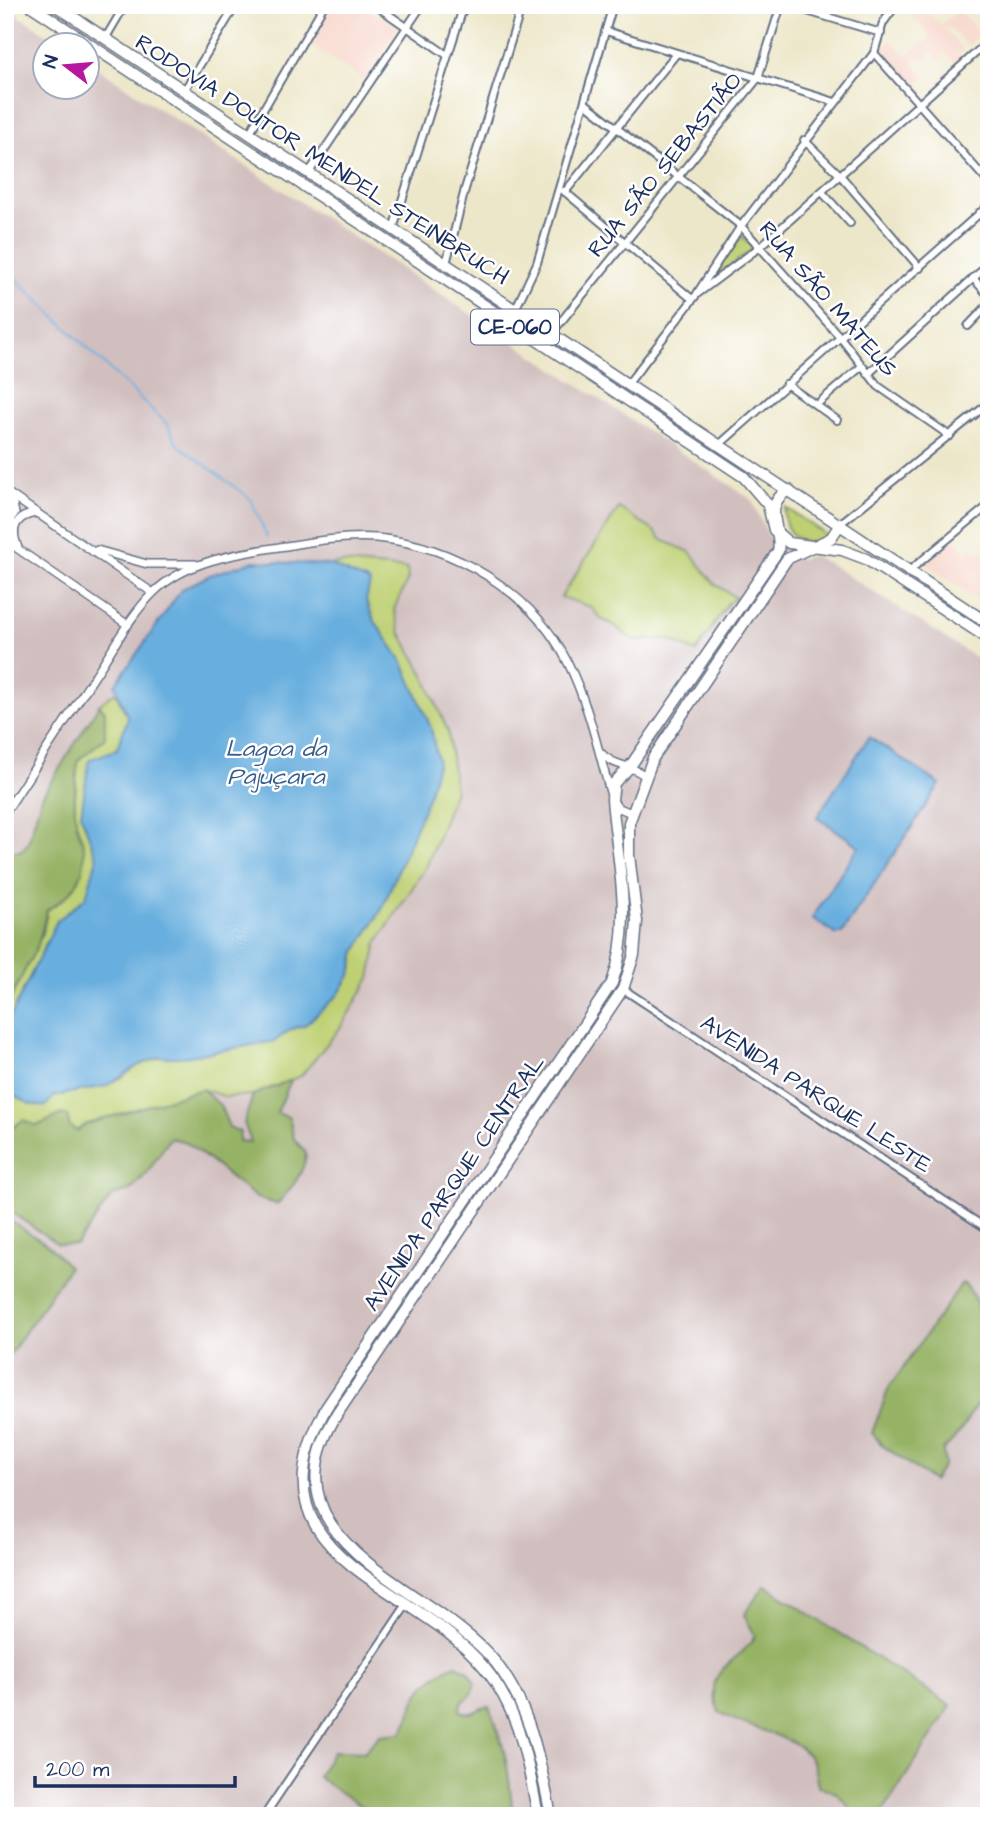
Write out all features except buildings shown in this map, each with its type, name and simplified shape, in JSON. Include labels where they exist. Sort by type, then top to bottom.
[{"type":"main road","name":"RODOVIA DOUTOR MENDEL STEINBRUCH","points":[[30,5],[744,477],[768,505],[774,530]]},
{"type":"main road","name":"RODOVIA DOUTOR MENDEL STEINBRUCH","points":[[55,5],[393,231],[841,523],[989,624]]},
{"type":"main road","points":[[612,799],[614,783],[629,768],[778,551],[780,541],[774,530],[775,506],[782,494],[789,490]]},
{"type":"main road","name":"AVENIDA PARQUE CENTRAL","points":[[551,1816],[532,1729],[505,1676],[486,1652],[461,1628],[341,1541],[322,1508],[316,1468],[320,1446],[337,1415],[623,989],[634,955],[637,921],[628,834],[631,813],[645,776],[665,738],[787,559],[831,538],[841,523]]},
{"type":"main road","points":[[774,530],[789,543],[842,550],[866,559],[989,639]]},
{"type":"main road","name":"AVENIDA PARQUE CENTRAL","points":[[538,1816],[520,1734],[499,1689],[467,1649],[342,1559],[324,1540],[313,1521],[305,1493],[307,1447],[326,1408],[612,983],[622,948],[624,912],[612,799]]},
{"type":"street","points":[[105,39],[125,5]]},
{"type":"street","points":[[184,91],[236,5]]},
{"type":"street","points":[[249,134],[324,5]]},
{"type":"street","points":[[375,5],[411,27],[447,55]]},
{"type":"street","points":[[308,174],[411,27],[422,5]]},
{"type":"street","points":[[393,231],[464,5]]},
{"type":"street","points":[[446,264],[465,190],[522,5]]},
{"type":"street","points":[[515,310],[534,270],[562,191],[613,5]]},
{"type":"street","name":"RUA SÃO SEBASTIÃO","points":[[551,334],[624,240],[758,78],[780,5]]},
{"type":"street","points":[[787,5],[881,33]]},
{"type":"street","points":[[627,385],[695,296],[741,226],[804,140],[874,53],[883,23],[896,5]]},
{"type":"street","points":[[606,31],[835,102]]},
{"type":"street","points":[[695,296],[761,246],[989,41]]},
{"type":"street","points":[[874,53],[989,183]]},
{"type":"street","points":[[562,191],[618,127],[676,54]]},
{"type":"street","name":"RUA SÃO MATEUS","points":[[584,103],[741,226],[840,337],[882,390],[950,436]]},
{"type":"street","points":[[804,140],[840,176],[920,268]]},
{"type":"street","points":[[562,191],[695,296]]},
{"type":"street","points":[[822,192],[850,223]]},
{"type":"street","points":[[719,445],[989,205]]},
{"type":"street","points":[[979,213],[989,224]]},
{"type":"street","points":[[868,374],[989,264]]},
{"type":"street","points":[[973,278],[989,296]]},
{"type":"street","points":[[968,326],[989,304]]},
{"type":"street","points":[[816,405],[862,366]]},
{"type":"street","points":[[786,384],[837,420]]},
{"type":"street","points":[[841,523],[989,403]]},
{"type":"street","points":[[7,492],[153,593]]},
{"type":"street","points":[[5,525],[15,513],[7,492]]},
{"type":"street","points":[[909,571],[989,505]]},
{"type":"street","points":[[18,548],[13,536],[15,524],[22,516],[38,513]]},
{"type":"street","points":[[88,547],[147,564],[206,562],[303,543],[361,538],[408,543],[461,562],[513,594],[556,643],[581,693],[612,799],[617,807],[631,813]]},
{"type":"street","points":[[5,540],[128,625]]},
{"type":"street","points":[[5,813],[128,625],[153,593],[206,562]]},
{"type":"street","points":[[978,617],[989,610]]},
{"type":"street","points":[[597,749],[608,761],[645,776]]},
{"type":"street","name":"AVENIDA PARQUE LESTE","points":[[623,989],[989,1230]]},
{"type":"street","points":[[264,1816],[407,1604]]},
{"type":"shaded area","points":[[328,5],[362,5],[398,28],[366,80],[306,43]]},
{"type":"shaded area","points":[[921,5],[941,25],[959,10],[981,34],[968,46],[948,26],[944,28],[963,49],[959,54],[963,58],[956,64],[944,51],[939,55],[942,59],[939,61],[931,51],[927,60],[916,56],[914,64],[925,76],[917,83],[925,92],[920,97],[879,51],[891,40],[906,56],[931,37],[909,12]]},
{"type":"shaded area","points":[[5,7],[43,32],[32,32],[32,102],[102,102],[102,71],[751,499],[768,535],[800,559],[813,556],[830,564],[989,666],[989,1816],[5,1816]]},
{"type":"shaded area","points":[[954,538],[966,551],[973,547],[979,555],[989,548],[989,607],[924,563]]},
{"type":"green space","points":[[741,235],[754,248],[708,284],[709,281]]},
{"type":"green space","points":[[785,507],[828,536],[812,543],[793,536],[785,521]]},
{"type":"green space","points":[[619,508],[654,531],[662,540],[690,552],[714,583],[736,598],[728,603],[696,652],[668,639],[633,640],[614,625],[601,619],[591,607],[561,597]]},
{"type":"green space","points":[[344,563],[407,569],[408,579],[394,609],[400,632],[423,673],[448,731],[455,791],[427,865],[377,943],[370,978],[340,1028],[301,1076],[253,1095],[226,1097],[202,1089],[87,1124],[76,1131],[55,1119],[36,1126],[23,1120],[5,1134],[5,1090],[30,1104],[122,1078],[137,1066],[160,1057],[184,1057],[275,1041],[291,1029],[305,1025],[351,974],[356,951],[382,909],[392,881],[431,728],[402,661],[374,620],[366,601],[369,582],[330,565]]},
{"type":"green space","points":[[115,692],[128,718],[117,749],[81,815],[97,858],[87,897],[57,921],[5,1028],[11,997],[39,941],[47,910],[63,899],[76,885],[83,868],[84,848],[75,806],[78,760],[105,738],[105,711],[99,705]]},
{"type":"green space","points":[[99,705],[105,711],[105,738],[78,760],[76,775],[75,814],[84,848],[83,868],[70,892],[47,910],[38,945],[5,1009],[5,853],[22,850],[28,843],[41,798]]},
{"type":"green space","points":[[291,1080],[277,1113],[289,1117],[294,1139],[306,1153],[300,1174],[277,1204],[257,1198],[186,1142],[170,1138],[147,1173],[129,1191],[112,1196],[76,1245],[58,1244],[5,1208],[5,1134],[23,1120],[37,1126],[62,1114],[68,1116],[69,1126],[77,1131],[87,1124],[202,1089],[220,1105],[229,1127],[240,1132],[239,1141],[251,1142],[244,1123],[253,1095]]},
{"type":"green space","points":[[5,1217],[49,1246],[69,1267],[5,1362]]},
{"type":"green space","points":[[962,1283],[969,1290],[980,1315],[989,1387],[957,1435],[943,1450],[944,1465],[933,1481],[882,1445],[872,1433],[889,1388]]},
{"type":"green space","points":[[765,1585],[951,1706],[880,1816],[857,1816],[837,1793],[818,1786],[812,1762],[798,1747],[719,1712],[714,1697],[714,1685],[718,1675],[749,1645],[755,1635],[744,1615]]},
{"type":"green space","points":[[456,1665],[468,1671],[475,1683],[472,1694],[461,1703],[460,1711],[472,1713],[489,1707],[495,1721],[506,1760],[513,1816],[375,1816],[318,1777],[333,1751],[364,1752],[380,1735],[401,1733],[424,1687],[439,1674]]},
{"type":"water","name":"Lagoa da Pajuçara","points":[[254,561],[330,565],[370,582],[366,601],[374,620],[402,661],[431,728],[438,762],[427,800],[382,909],[356,951],[351,974],[338,995],[305,1025],[291,1029],[275,1041],[184,1057],[160,1057],[137,1066],[106,1086],[54,1096],[45,1107],[30,1104],[5,1090],[5,1028],[57,921],[86,897],[97,858],[81,815],[89,760],[117,749],[128,718],[115,685],[182,589],[210,575]]},
{"type":"water","points":[[869,737],[940,784],[842,933],[837,935],[812,918],[859,846],[817,817]]},
{"type":"waterway","points":[[5,269],[168,425],[177,444],[251,499],[267,537]]}]
